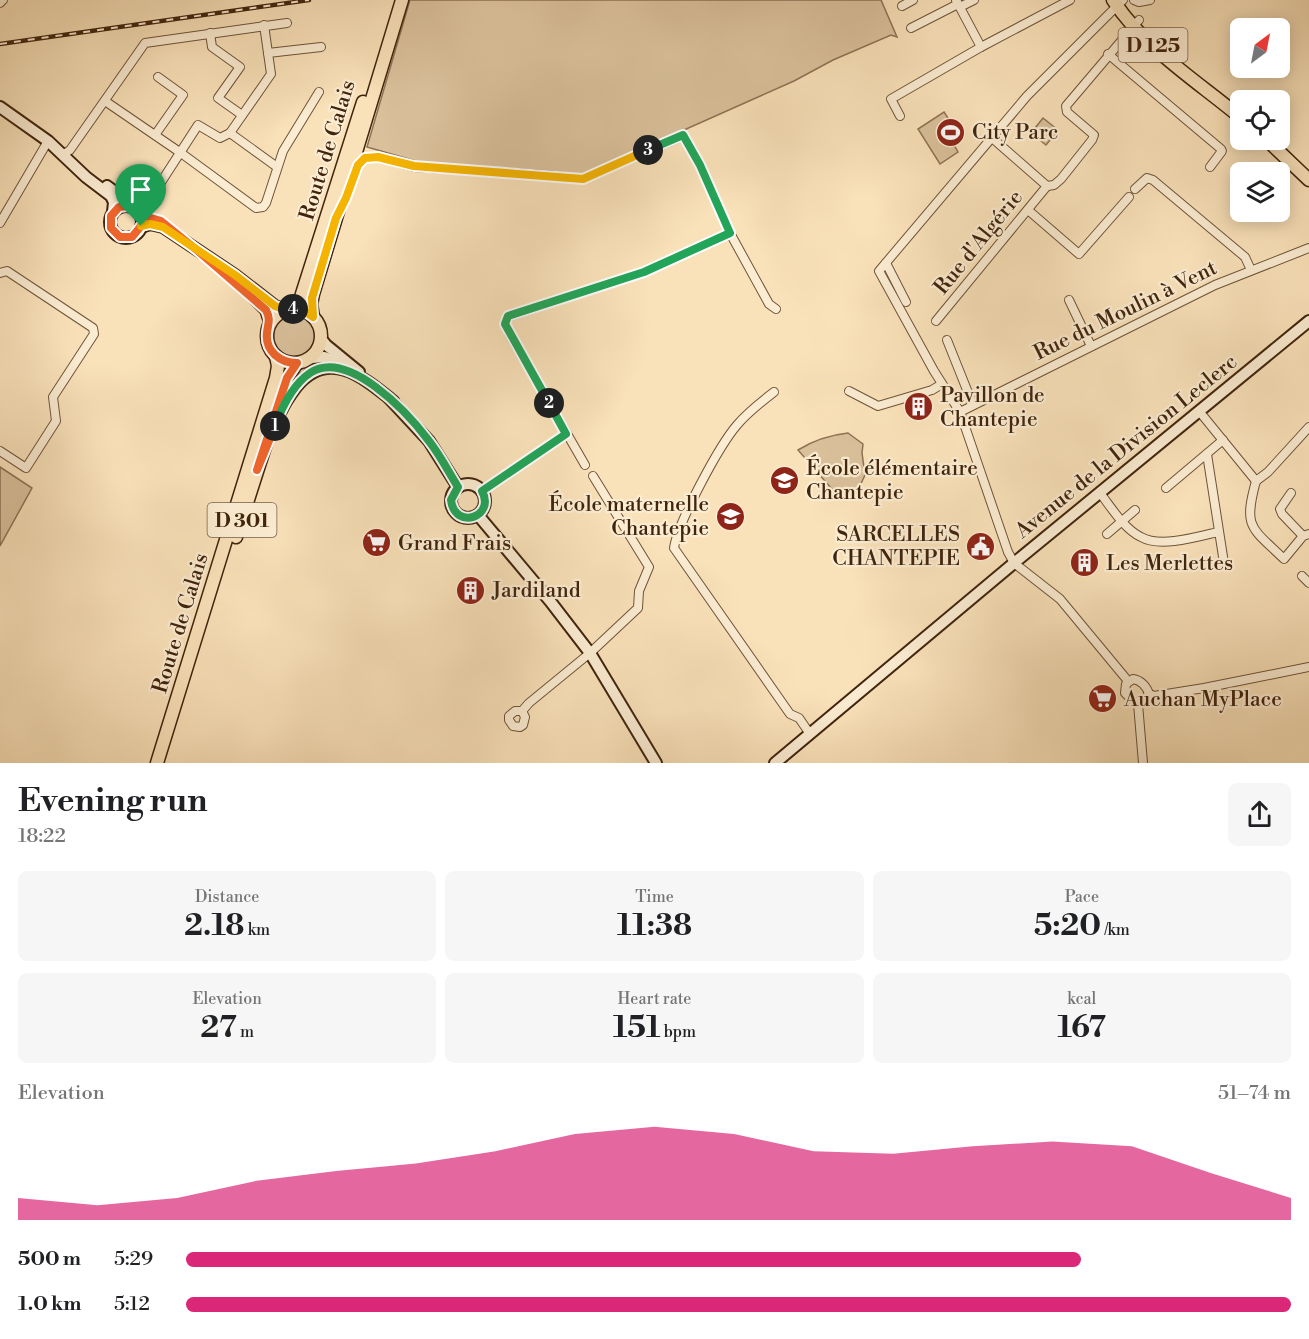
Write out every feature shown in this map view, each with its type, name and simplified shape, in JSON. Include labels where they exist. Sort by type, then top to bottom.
[{"type":"main road","name":"Route de Calais","points":[[290,310],[301,297],[393,0]]},
{"type":"main road","name":"Route de Calais","points":[[313,317],[312,298],[402,0]]},
{"type":"main road","name":"D 125","points":[[1119,1],[1136,23],[1198,85],[1230,109]]},
{"type":"main road","name":"D 125","points":[[1136,23],[1230,104]]},
{"type":"main road","points":[[0,107],[123,198],[128,206],[161,221],[196,249],[264,307],[270,323]]},
{"type":"main road","points":[[1278,150],[1309,180]]},
{"type":"main road","points":[[1283,150],[1309,174]]},
{"type":"main road","points":[[64,154],[80,171],[111,196],[114,202],[110,225],[120,237],[132,237],[141,226],[157,224],[235,275],[275,306],[290,310],[303,310],[313,317],[320,327],[321,339],[317,351],[311,357],[297,363],[284,362],[276,356],[267,342],[270,323],[278,314],[290,310]]},
{"type":"main road","points":[[112,212],[119,207],[128,206]]},
{"type":"main road","points":[[140,213],[141,226]]},
{"type":"main road","name":"Avenue de la Division Leclerc","points":[[775,763],[1309,321]]},
{"type":"main road","points":[[321,339],[393,401],[429,441],[458,487]]},
{"type":"main road","name":"Route de Calais","points":[[157,763],[276,378],[278,366],[276,356]]},
{"type":"main road","points":[[311,357],[327,358],[358,371]]},
{"type":"main road","name":"Route de Calais","points":[[166,763],[287,378],[297,363]]},
{"type":"main road","points":[[257,470],[285,402],[303,379],[312,372],[328,368],[350,372],[393,401]]},
{"type":"main road","points":[[474,484],[482,491],[486,501],[482,512],[478,515],[472,518],[462,517],[454,510],[451,500],[458,487],[474,484]]},
{"type":"main road","points":[[478,515],[590,653],[656,763]]},
{"type":"street","points":[[903,6],[913,0]]},
{"type":"street","points":[[911,28],[958,4],[974,0]]},
{"type":"street","points":[[900,116],[891,99],[981,47],[1070,0]]},
{"type":"street","points":[[1134,0],[1139,2],[1150,0]]},
{"type":"street","points":[[1119,1],[1050,71],[991,137],[879,271],[960,412],[1008,552],[1014,563],[1060,600],[1128,681]]},
{"type":"street","points":[[958,4],[981,47]]},
{"type":"street","points":[[64,154],[70,150],[145,43],[287,23]]},
{"type":"street","points":[[1136,23],[1108,54],[1221,149],[1222,151],[1210,167]]},
{"type":"street","points":[[140,213],[198,125],[220,138],[230,133],[271,74],[264,25]]},
{"type":"street","points":[[210,33],[212,47],[240,67],[218,98],[242,116]]},
{"type":"street","points":[[268,53],[321,47]]},
{"type":"street","name":"Rue d'Algérie","points":[[936,321],[1047,186],[1054,185],[1061,179],[1092,140],[1094,135],[1067,112],[1066,106],[1108,54]]},
{"type":"street","points":[[155,135],[183,95],[158,77]]},
{"type":"street","points":[[105,100],[256,208],[263,207],[266,203],[283,151],[319,92]]},
{"type":"street","points":[[230,133],[277,167]]},
{"type":"street","points":[[336,218],[358,165],[369,157],[414,166],[583,179],[683,135],[700,165],[730,233],[769,304],[776,309]]},
{"type":"street","points":[[991,137],[1047,186]]},
{"type":"street","points":[[0,223],[48,141]]},
{"type":"street","points":[[1136,189],[1145,179],[1152,180],[1245,257],[1251,270]]},
{"type":"street","points":[[1028,210],[1079,254],[1129,197]]},
{"type":"street","points":[[585,465],[505,324],[508,316],[644,272],[730,233]]},
{"type":"street","name":"Rue du Moulin à Vent","points":[[960,412],[1215,285],[1309,248]]},
{"type":"street","points":[[886,263],[906,302]]},
{"type":"street","points":[[0,273],[7,271],[93,328],[94,334],[53,397],[56,421],[26,468],[0,451]]},
{"type":"street","points":[[1069,300],[1091,346]]},
{"type":"street","points":[[947,340],[973,405]]},
{"type":"street","points":[[849,392],[878,406],[932,390],[942,384]]},
{"type":"street","points":[[774,392],[731,433],[700,486],[674,548],[790,714],[799,718],[810,734]]},
{"type":"street","points":[[1199,411],[1256,481]]},
{"type":"street","points":[[1291,493],[1280,509],[1282,514],[1306,535],[1284,559],[1257,533],[1250,522],[1249,515],[1256,481],[1268,472],[1309,427]]},
{"type":"street","points":[[482,491],[566,434]]},
{"type":"street","points":[[1166,488],[1223,440]]},
{"type":"street","points":[[1206,454],[1224,563]]},
{"type":"street","points":[[522,711],[638,608],[639,591],[649,567],[593,476]]},
{"type":"street","points":[[1100,493],[1138,536],[1150,542],[1166,542],[1218,532]]},
{"type":"street","points":[[1107,534],[1135,510]]},
{"type":"street","points":[[1302,576],[1309,583]]},
{"type":"street","points":[[1143,763],[1138,704],[1125,693],[1124,688],[1128,681],[1138,680],[1149,694],[1154,696],[1309,667]]},
{"type":"street","points":[[1138,704],[1147,699],[1149,694]]},
{"type":"shaded area","points":[[410,0],[881,0],[897,37],[891,35],[833,60],[794,81],[583,175],[419,162],[367,147]]},
{"type":"shaded area","points":[[944,112],[961,138],[953,143],[958,152],[940,164],[918,129]]},
{"type":"shaded area","points":[[1043,118],[1058,130],[1046,145],[1031,133]]},
{"type":"shaded area","points":[[294,314],[309,321],[316,336],[309,351],[294,358],[279,351],[272,336],[279,321]]},
{"type":"shaded area","points":[[848,433],[863,444],[865,475],[859,488],[837,495],[798,450],[822,438]]},
{"type":"shaded area","points":[[0,467],[32,488],[0,546]]},
{"type":"railway","points":[[0,44],[309,0]]},
{"type":"place","name":"City Parc","points":[[951,132]]},
{"type":"place","name":"Pavillon de Chantepie","points":[[919,407]]},
{"type":"place","name":"École élémentaire Chantepie","points":[[785,480]]},
{"type":"place","name":"École maternelle Chantepie","points":[[730,516]]},
{"type":"place","name":"Grand Frais","points":[[377,543]]},
{"type":"place","name":"SARCELLES CHANTEPIE","points":[[981,546]]},
{"type":"place","name":"Les Merlettes","points":[[1085,563]]},
{"type":"place","name":"Jardiland","points":[[471,590]]},
{"type":"place","name":"Auchan MyPlace","points":[[1103,699]]},
{"type":"route","points":[[141,226],[132,237],[120,237],[110,225],[112,212],[119,207],[132,207],[141,215],[161,221],[165,225],[198,251],[264,307],[270,319],[267,336],[271,351],[284,362],[297,363],[287,378],[257,470],[287,398],[308,374],[323,368],[338,368],[354,374],[381,391],[423,433],[458,487],[451,500],[454,510],[457,514],[467,518],[472,518],[482,512],[486,501],[482,491],[566,434],[510,335],[505,324],[508,316],[644,272],[730,233],[700,165],[683,135],[583,179],[414,166],[378,157],[365,158],[358,165],[343,206],[336,218],[312,298],[313,317],[303,310],[280,309],[235,275],[198,251],[163,227],[157,224],[141,226]]}]
